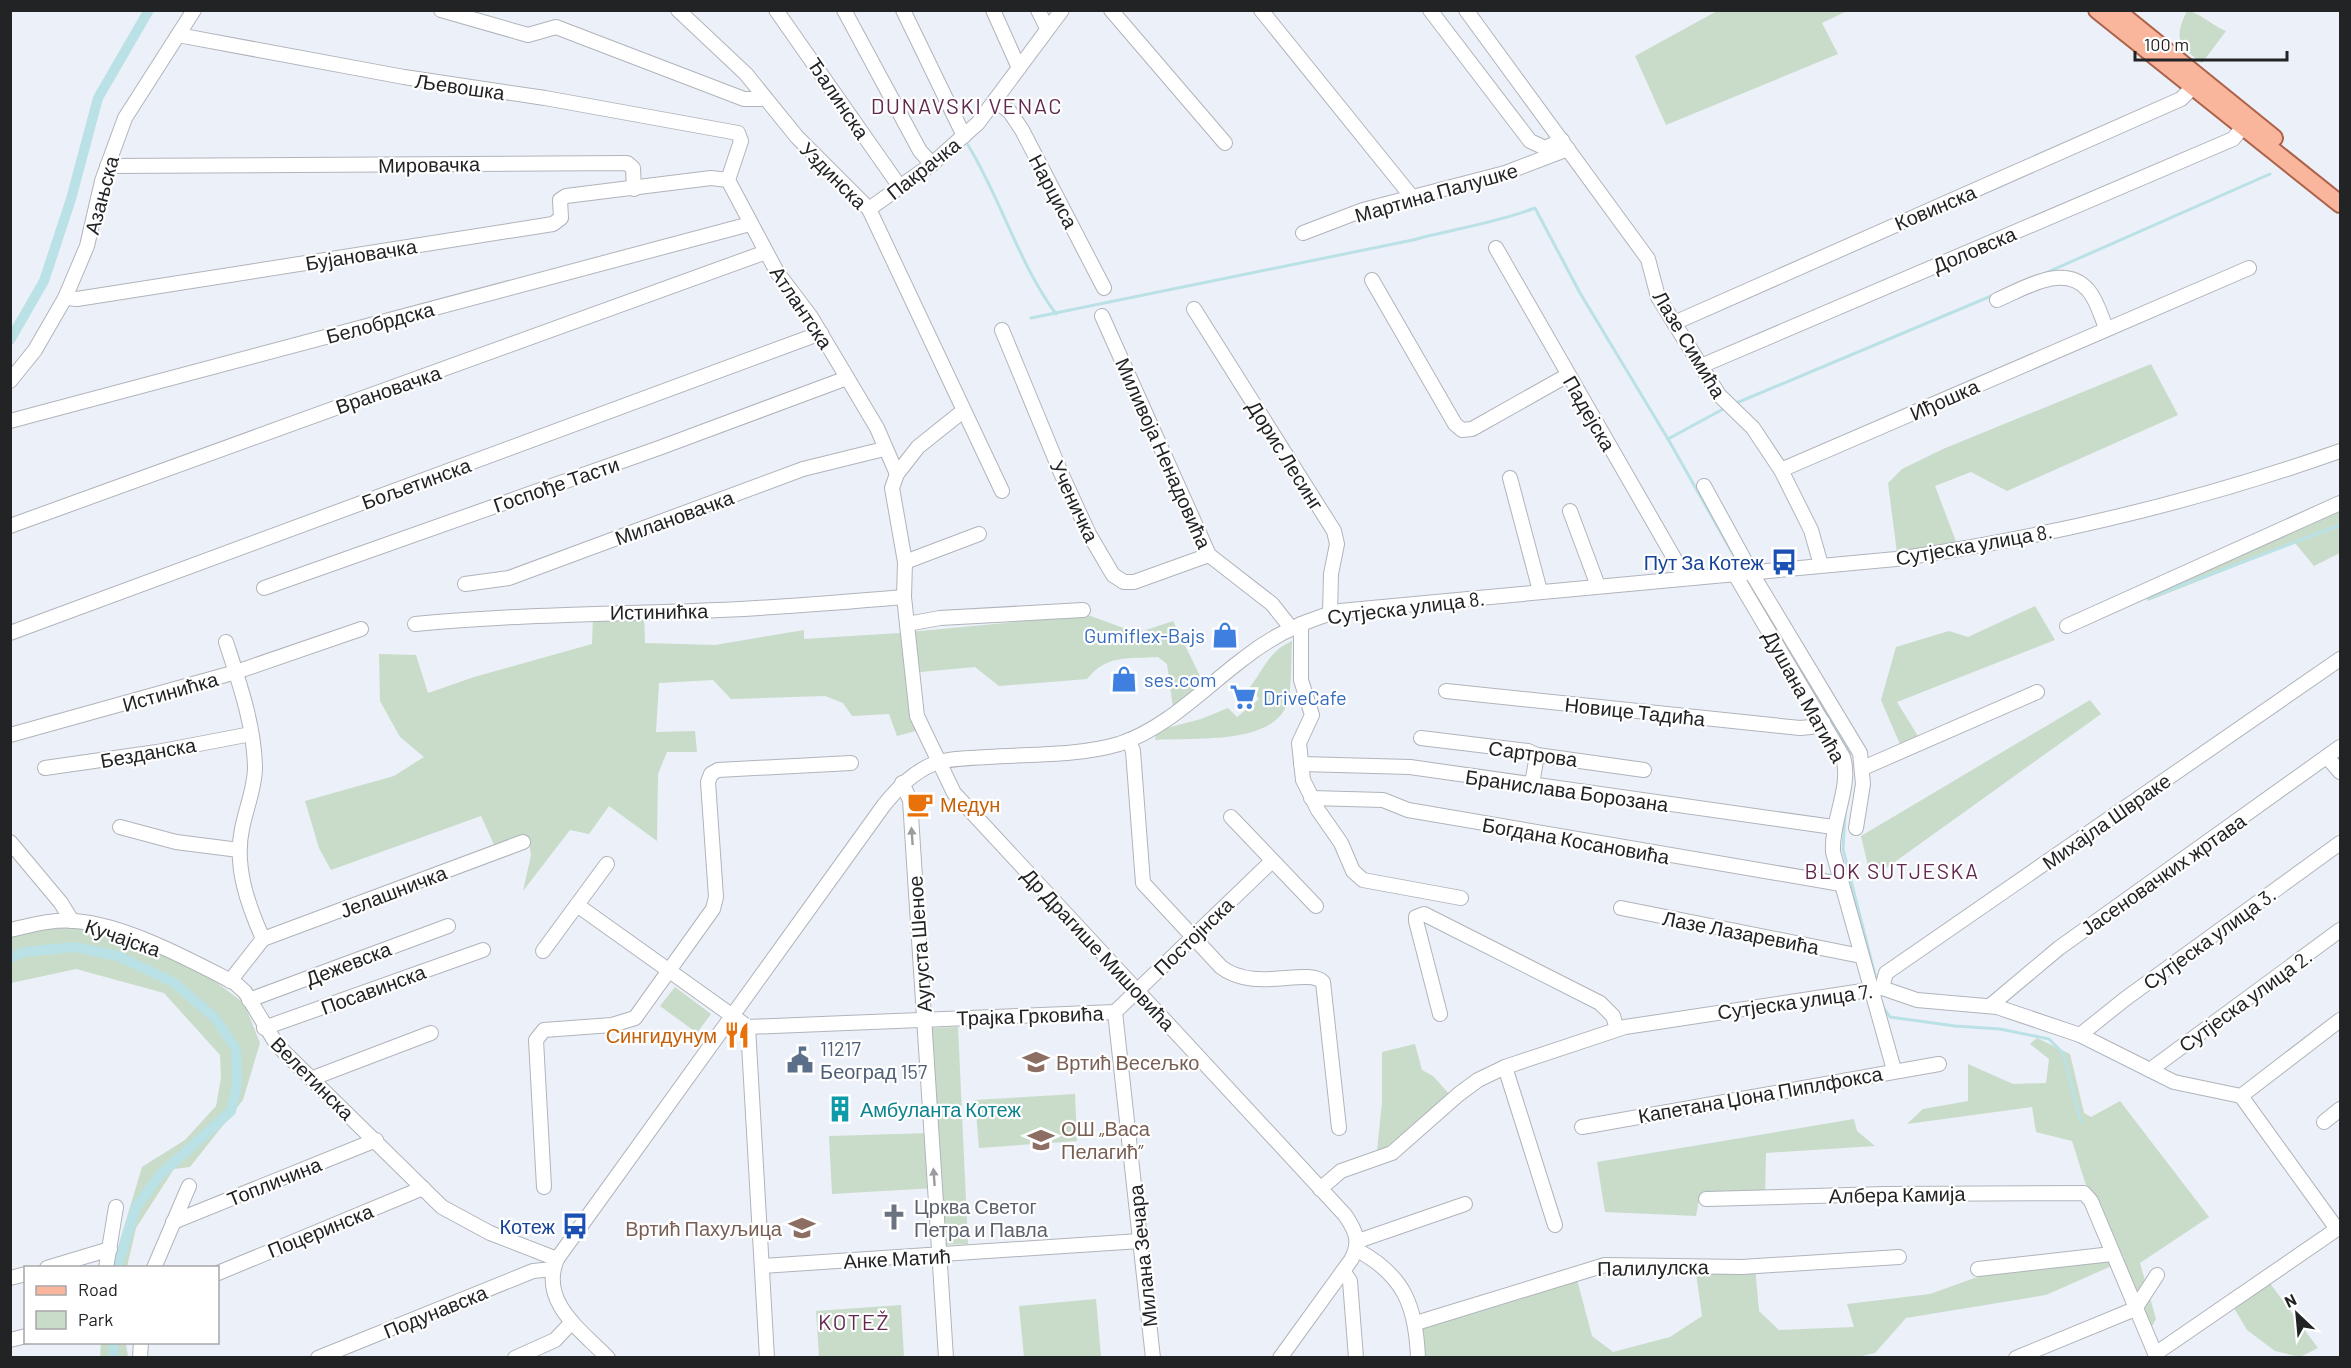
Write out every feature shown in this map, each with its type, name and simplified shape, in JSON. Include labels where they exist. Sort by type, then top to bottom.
[{"type":"main road","points":[[2097,10],[2340,204]]},
{"type":"main road","points":[[2116,10],[2340,191]]},
{"type":"street","name":"Азањска","points":[[10,381],[35,350],[65,298],[87,246],[107,166],[134,101],[194,10]]},
{"type":"street","points":[[441,10],[528,35],[556,27],[744,99],[763,99]]},
{"type":"street","name":"Уздинска","points":[[678,10],[746,74],[763,99],[796,137],[869,209],[1002,491]]},
{"type":"street","name":"Ђалинска","points":[[776,10],[900,187]]},
{"type":"street","points":[[844,10],[920,151],[932,164]]},
{"type":"street","points":[[903,10],[964,136]]},
{"type":"street","points":[[993,10],[1019,68]]},
{"type":"street","points":[[1038,10],[1047,28]]},
{"type":"street","name":"Пакрачка","points":[[869,209],[932,164],[964,136],[995,100],[1062,10]]},
{"type":"street","points":[[1111,10],[1224,143]]},
{"type":"street","points":[[1261,10],[1412,197]]},
{"type":"street","points":[[1430,10],[1530,141],[1545,147],[1565,145]]},
{"type":"street","name":"Лазе Симића","points":[[1466,10],[1648,259],[1658,297],[1701,366],[1726,403],[1753,428],[1781,470],[1811,530],[1821,565]]},
{"type":"street","name":"Љевошка","points":[[178,35],[404,77],[677,120],[738,133],[741,136],[728,180]]},
{"type":"street","name":"Ковинска","points":[[1674,323],[1728,297],[2181,99],[2193,87]]},
{"type":"street","name":"Нарциса","points":[[995,100],[1010,112],[1022,130],[1104,288]]},
{"type":"street","name":"Доловска","points":[[1701,366],[2233,139],[2243,128]]},
{"type":"street","name":"Мартина Палушке","points":[[1303,233],[1364,210],[1505,173],[1565,145]]},
{"type":"street","name":"Мировачка","points":[[107,166],[627,163],[633,168],[634,189]]},
{"type":"street","points":[[634,189],[711,178],[728,180]]},
{"type":"street","name":"Атлантска","points":[[728,180],[784,284],[798,298],[821,333],[877,428],[897,474]]},
{"type":"street","name":"Бујановачка","points":[[65,298],[77,299],[553,224],[561,218],[562,197],[634,189]]},
{"type":"street","name":"Белобрдска","points":[[10,421],[750,224]]},
{"type":"street","name":"Падејска","points":[[1496,248],[1681,570],[1682,578]]},
{"type":"street","name":"Врановачка","points":[[10,526],[766,252]]},
{"type":"street","name":"Иђошка","points":[[1781,470],[2248,267]]},
{"type":"street","points":[[1997,300],[2038,282],[2068,277],[2089,291],[2106,328]]},
{"type":"street","points":[[1372,280],[1455,424],[1462,430],[1472,429],[1568,375]]},
{"type":"street","name":"Дорис Лесинг","points":[[1194,309],[1334,531],[1337,544],[1331,574],[1330,614]]},
{"type":"street","name":"Миливоја Ненадовића","points":[[1102,316],[1209,555],[1272,604],[1296,626]]},
{"type":"street","name":"Ученичка","points":[[1002,330],[1068,489],[1089,534],[1113,575],[1124,582],[1134,582],[1209,555]]},
{"type":"street","name":"Бољетинска","points":[[10,633],[821,333]]},
{"type":"street","name":"Госпође Тасти","points":[[264,588],[659,448],[847,378]]},
{"type":"street","points":[[939,762],[917,716],[904,597],[905,562],[892,498],[897,474],[932,434],[963,411]]},
{"type":"street","name":"Милановачка","points":[[465,584],[509,578],[803,469],[884,448]]},
{"type":"street","name":"Сутјеска улица 8.","points":[[902,783],[919,771],[939,762],[963,758],[1091,749],[1129,740],[1183,708],[1242,660],[1296,626],[1330,614],[1540,591],[1946,552],[2066,528],[2223,489],[2340,451]]},
{"type":"street","points":[[1510,478],[1540,591]]},
{"type":"street","points":[[1704,486],[1751,572],[1831,707],[1854,740],[1863,768],[1856,828]]},
{"type":"street","points":[[2067,626],[2340,503]]},
{"type":"street","points":[[1570,512],[1598,586]]},
{"type":"street","points":[[905,562],[979,534]]},
{"type":"street","name":"Душана Матића","points":[[1734,573],[1823,722],[1845,766],[1833,827],[1833,852],[1861,956],[1877,988],[1894,1070]]},
{"type":"street","name":"Истинићка","points":[[415,624],[618,612],[693,611],[904,597]]},
{"type":"street","points":[[907,624],[939,618],[1083,610]]},
{"type":"street","points":[[1296,626],[1301,680],[1312,715],[1300,736],[1301,764],[1311,798],[1336,834],[1350,867],[1359,879],[1461,898]]},
{"type":"street","name":"Истинићка","points":[[10,735],[236,672],[361,628]]},
{"type":"street","points":[[226,642],[251,734],[255,768],[239,850],[243,884],[263,939],[230,981]]},
{"type":"street","name":"Михајла Швраке","points":[[1877,988],[1886,973],[2340,659]]},
{"type":"street","name":"Новице Тадића","points":[[1446,691],[1800,728],[1811,727],[1823,722]]},
{"type":"street","points":[[1863,768],[2037,692]]},
{"type":"street","name":"Безданска","points":[[45,768],[157,752],[251,734]]},
{"type":"street","name":"Сартрова","points":[[1421,738],[1528,751],[1644,770]]},
{"type":"street","points":[[1129,740],[1133,751],[1143,883],[1221,967],[1234,976],[1251,980],[1313,977],[1323,982],[1339,1128]]},
{"type":"street","name":"Јасеновачких жртава","points":[[1991,1005],[2059,948],[2340,747]]},
{"type":"street","points":[[1532,784],[1537,754]]},
{"type":"street","points":[[2327,757],[2340,772]]},
{"type":"street","name":"Др Драгише Мишовића","points":[[939,762],[954,793],[1345,1215],[1357,1245]]},
{"type":"street","points":[[544,1187],[538,1034],[544,1030],[612,1025],[634,1018],[713,909],[716,897],[708,782],[711,774],[718,770],[851,763]]},
{"type":"street","name":"Бранислава Борозана","points":[[1301,764],[1398,766],[1833,827]]},
{"type":"street","points":[[608,1358],[560,1309],[553,1293],[555,1264],[731,1016],[902,783]]},
{"type":"street","name":"Аугуста Шеное","points":[[902,783],[910,800],[946,1358]]},
{"type":"street","name":"Богдана Косановића","points":[[1311,798],[1383,800],[1408,810],[1841,884]]},
{"type":"street","points":[[1231,817],[1316,906]]},
{"type":"street","points":[[120,827],[176,842],[239,850]]},
{"type":"street","points":[[10,842],[61,903],[72,921]]},
{"type":"street","name":"Јелашничка","points":[[263,939],[523,842]]},
{"type":"street","name":"Сутјеска улица 3.","points":[[2080,1035],[2125,999],[2340,843]]},
{"type":"street","name":"Постојнска","points":[[1115,1012],[1272,861]]},
{"type":"street","points":[[543,951],[607,864]]},
{"type":"street","points":[[577,905],[671,970],[748,1028],[767,1358]]},
{"type":"street","name":"Лазе Лазаревића","points":[[1621,908],[1861,956]]},
{"type":"street","points":[[1440,1014],[1416,921],[1416,917],[1424,914],[1600,1003],[1613,1016],[1617,1029]]},
{"type":"street","name":"Кучајска","points":[[10,930],[43,923],[86,922],[134,937],[230,981]]},
{"type":"street","name":"Дежевска","points":[[249,1000],[448,926]]},
{"type":"street","name":"Сутјеска улица 2.","points":[[2150,1070],[2340,930]]},
{"type":"street","name":"Посавинска","points":[[264,1028],[483,950]]},
{"type":"street","name":"Велетинска","points":[[230,981],[241,987],[277,1046],[313,1078],[441,1207],[555,1264]]},
{"type":"street","name":"Сутјеска улица 7.","points":[[1320,1189],[1341,1171],[1392,1153],[1459,1094],[1478,1080],[1505,1067],[1617,1029],[1877,988],[1917,1000],[1991,1005],[2080,1035],[2183,1085],[2241,1096]]},
{"type":"street","name":"Трајка Грковића","points":[[748,1028],[924,1018],[1115,1012]]},
{"type":"street","name":"Милана Зечара","points":[[1115,1012],[1153,1358]]},
{"type":"street","points":[[1978,1269],[2112,1254],[2156,1356],[2339,1228],[2241,1096],[2340,1020]]},
{"type":"street","points":[[313,1078],[431,1033]]},
{"type":"street","name":"Капетана Џона Пиплфокса","points":[[1582,1127],[1894,1070],[1939,1064]]},
{"type":"street","points":[[1505,1067],[1555,1225]]},
{"type":"street","points":[[2324,1122],[2340,1109]]},
{"type":"street","name":"Топличина","points":[[173,1222],[376,1140]]},
{"type":"street","points":[[155,1266],[189,1186]]},
{"type":"street","name":"Поцеринска","points":[[219,1273],[423,1188]]},
{"type":"street","name":"Албера Камија","points":[[1706,1199],[1897,1193],[2075,1193],[2087,1196],[2112,1254]]},
{"type":"street","points":[[1280,1358],[1343,1271],[1357,1245],[1465,1204]]},
{"type":"street","points":[[106,1266],[116,1207]]},
{"type":"street","name":"Анке Матић","points":[[762,1266],[1140,1241]]},
{"type":"street","points":[[1357,1245],[1396,1281],[1408,1298],[1416,1323],[1418,1358]]},
{"type":"street","points":[[54,1266],[110,1249]]},
{"type":"street","name":"Палилулска","points":[[1416,1323],[1605,1264],[1742,1267],[1899,1257]]},
{"type":"street","name":"Подунавска","points":[[318,1358],[555,1264]]},
{"type":"street","points":[[1343,1271],[1350,1281],[1356,1358]]},
{"type":"street","points":[[2016,1358],[2135,1310],[2157,1275]]},
{"type":"street","points":[[515,1358],[555,1340],[572,1322]]},
{"type":"green space","points":[[1717,11],[1847,11],[1822,23],[1838,54],[1666,125],[1635,56]]},
{"type":"green space","points":[[2187,11],[2195,13],[2226,31],[2202,63],[2188,52],[2181,41],[2180,29]]},
{"type":"green space","points":[[2151,364],[2178,415],[2007,491],[1971,472],[1935,486],[1957,544],[1897,553],[1888,483],[1902,469],[1943,449]]},
{"type":"green space","points":[[2340,507],[2340,553],[2314,566],[2295,543],[2148,601],[2145,595]]},
{"type":"green space","points":[[2035,606],[2055,640],[1897,702],[1921,741],[1902,749],[1881,700],[1896,647],[1949,631],[1968,637]]},
{"type":"green space","points":[[644,615],[645,643],[715,645],[804,630],[804,639],[899,633],[1088,615],[1137,633],[1173,621],[1204,684],[1173,708],[1167,664],[1158,657],[1119,659],[1102,665],[1087,679],[999,686],[975,667],[910,673],[920,730],[897,736],[889,714],[852,716],[843,703],[825,696],[731,699],[713,680],[659,683],[656,732],[695,731],[697,752],[667,752],[658,774],[657,841],[609,806],[589,834],[570,830],[523,891],[531,855],[528,837],[496,849],[481,816],[331,870],[319,848],[305,801],[394,776],[424,757],[400,737],[380,701],[379,654],[416,655],[428,693],[474,677],[592,644],[593,618]]},
{"type":"green space","points":[[1292,641],[1289,696],[1283,712],[1271,724],[1254,732],[1234,736],[1155,740],[1156,734],[1163,729],[1201,719],[1228,708],[1237,717],[1259,699],[1250,687],[1268,661],[1284,645]]},
{"type":"green space","points":[[2090,700],[2101,714],[1871,879],[1861,836]]},
{"type":"green space","points":[[74,925],[135,938],[189,962],[244,1003],[260,1043],[243,1100],[190,1167],[174,1169],[136,1228],[127,1266],[112,1266],[142,1167],[185,1140],[216,1106],[221,1078],[220,1055],[164,993],[76,969],[11,983],[10,935]]},
{"type":"green space","points":[[675,987],[711,1014],[697,1033],[660,1006]]},
{"type":"green space","points":[[958,1027],[968,1244],[942,1245],[930,1028]]},
{"type":"green space","points":[[2037,1038],[2070,1054],[2084,1113],[2091,1117],[2120,1101],[2209,1217],[2140,1263],[2156,1319],[2147,1335],[2116,1264],[2046,1295],[1906,1318],[1875,1353],[1858,1357],[1417,1357],[1416,1323],[1575,1272],[1592,1336],[1613,1352],[1670,1337],[1702,1316],[1695,1266],[1755,1266],[1759,1311],[1779,1330],[1854,1327],[1847,1304],[1930,1294],[1997,1270],[2125,1258],[2107,1242],[2072,1141],[2036,1132],[2032,1107],[1907,1124],[1923,1109],[1968,1101],[1968,1064],[2013,1084],[2046,1083],[2049,1059],[2030,1044]]},
{"type":"green space","points":[[1415,1044],[1422,1070],[1433,1076],[1450,1095],[1384,1149],[1377,1151],[1382,1102],[1382,1052]]},
{"type":"green space","points":[[1075,1094],[1077,1141],[979,1148],[975,1100]]},
{"type":"green space","points":[[1854,1119],[1857,1131],[1875,1146],[1766,1153],[1765,1197],[1699,1200],[1696,1216],[1605,1212],[1597,1162]]},
{"type":"green space","points":[[931,1133],[935,1188],[832,1194],[829,1136]]},
{"type":"green space","points":[[2266,1278],[2318,1348],[2300,1357],[2275,1351],[2247,1330],[2231,1303]]},
{"type":"green space","points":[[1096,1299],[1101,1357],[1024,1357],[1019,1306]]},
{"type":"green space","points":[[901,1305],[904,1357],[819,1357],[816,1311]]},
{"type":"green space","points":[[101,1344],[126,1344],[128,1357],[100,1357]]},
{"type":"waterway","points":[[10,340],[44,281],[71,199],[98,98],[149,10]]},
{"type":"waterway","points":[[968,145],[1020,252],[1056,314]]},
{"type":"waterway","points":[[2041,275],[2270,174]]},
{"type":"waterway","points":[[1031,318],[1413,240],[1490,222],[1535,208],[1580,293],[1668,439],[1725,408]]},
{"type":"waterway","points":[[1734,404],[1996,294]]},
{"type":"waterway","points":[[1668,439],[1737,561]]},
{"type":"waterway","points":[[2148,598],[2340,525]]},
{"type":"waterway","points":[[1749,583],[1849,753],[1850,760]]},
{"type":"waterway","points":[[1845,814],[1843,849],[1877,983]]},
{"type":"waterway","points":[[10,958],[24,952],[75,947],[118,956],[173,982],[215,1018],[236,1049],[237,1085],[231,1111],[160,1175],[136,1207],[118,1266]]},
{"type":"waterway","points":[[1883,1007],[1890,1017],[1955,1026],[2000,1029],[2049,1039],[2063,1053],[2081,1122]]},
{"type":"waterway","points":[[113,1344],[114,1358]]},
{"type":"place","name":"Пут За Котеж","points":[[1784,562]]},
{"type":"place","name":"Gumiflex-Bajs","points":[[1225,635]]},
{"type":"place","name":"ses.com","points":[[1124,679]]},
{"type":"place","name":"DriveCafe","points":[[1243,697]]},
{"type":"place","name":"Медун","points":[[920,804]]},
{"type":"place","name":"Сингидунум","points":[[737,1035]]},
{"type":"place","name":"11217 Београд 157","points":[[800,1060]]},
{"type":"place","name":"Вртић Весељко","points":[[1036,1062]]},
{"type":"place","name":"Амбуланта Котеж","points":[[840,1109]]},
{"type":"place","name":"ОШ „Васа Пелагић”","points":[[1041,1140]]},
{"type":"place","name":"Црква Светог Петра и Павла","points":[[894,1217]]},
{"type":"place","name":"Котеж","points":[[575,1226]]},
{"type":"place","name":"Вртић Пахуљица","points":[[802,1228]]},
{"type":"district","name":"DUNAVSKI VENAC","points":[[967,105]]},
{"type":"district","name":"BLOK SUTJESKA","points":[[1892,870]]},
{"type":"district","name":"KOTEŽ","points":[[854,1321]]}]
